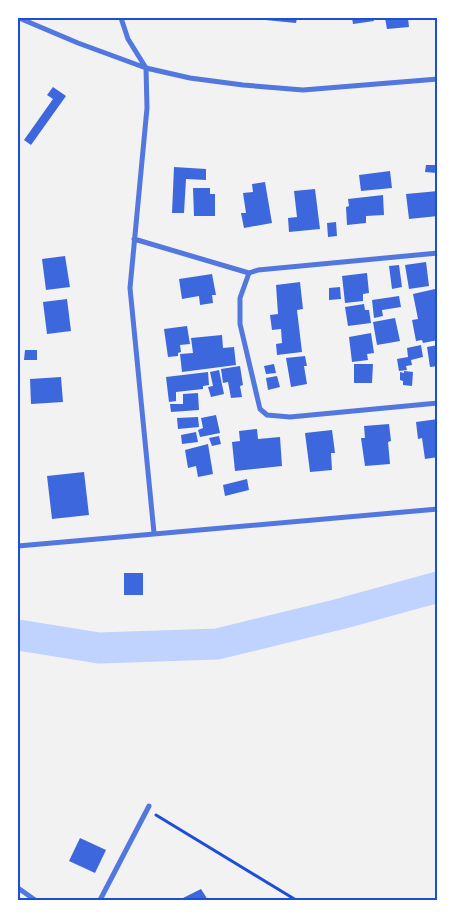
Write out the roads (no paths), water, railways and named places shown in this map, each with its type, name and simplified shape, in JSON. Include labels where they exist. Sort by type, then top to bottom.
[{"type":"street","points":[[19,18],[78,43],[146,68],[190,78],[303,90],[438,79]]},
{"type":"street","points":[[121,18],[128,39],[146,68],[147,108],[130,288],[154,533]]},
{"type":"street","points":[[134,239],[249,273],[258,270],[438,253]]},
{"type":"street","points":[[249,273],[240,298],[240,324],[260,409],[267,415],[290,417],[438,403]]},
{"type":"street","points":[[18,546],[438,509]]},
{"type":"street","points":[[100,900],[148,808]]},
{"type":"street","points":[[18,888],[34,900]]},
{"type":"waterway","points":[[18,635],[99,648],[217,644],[340,614],[438,587]]}]
